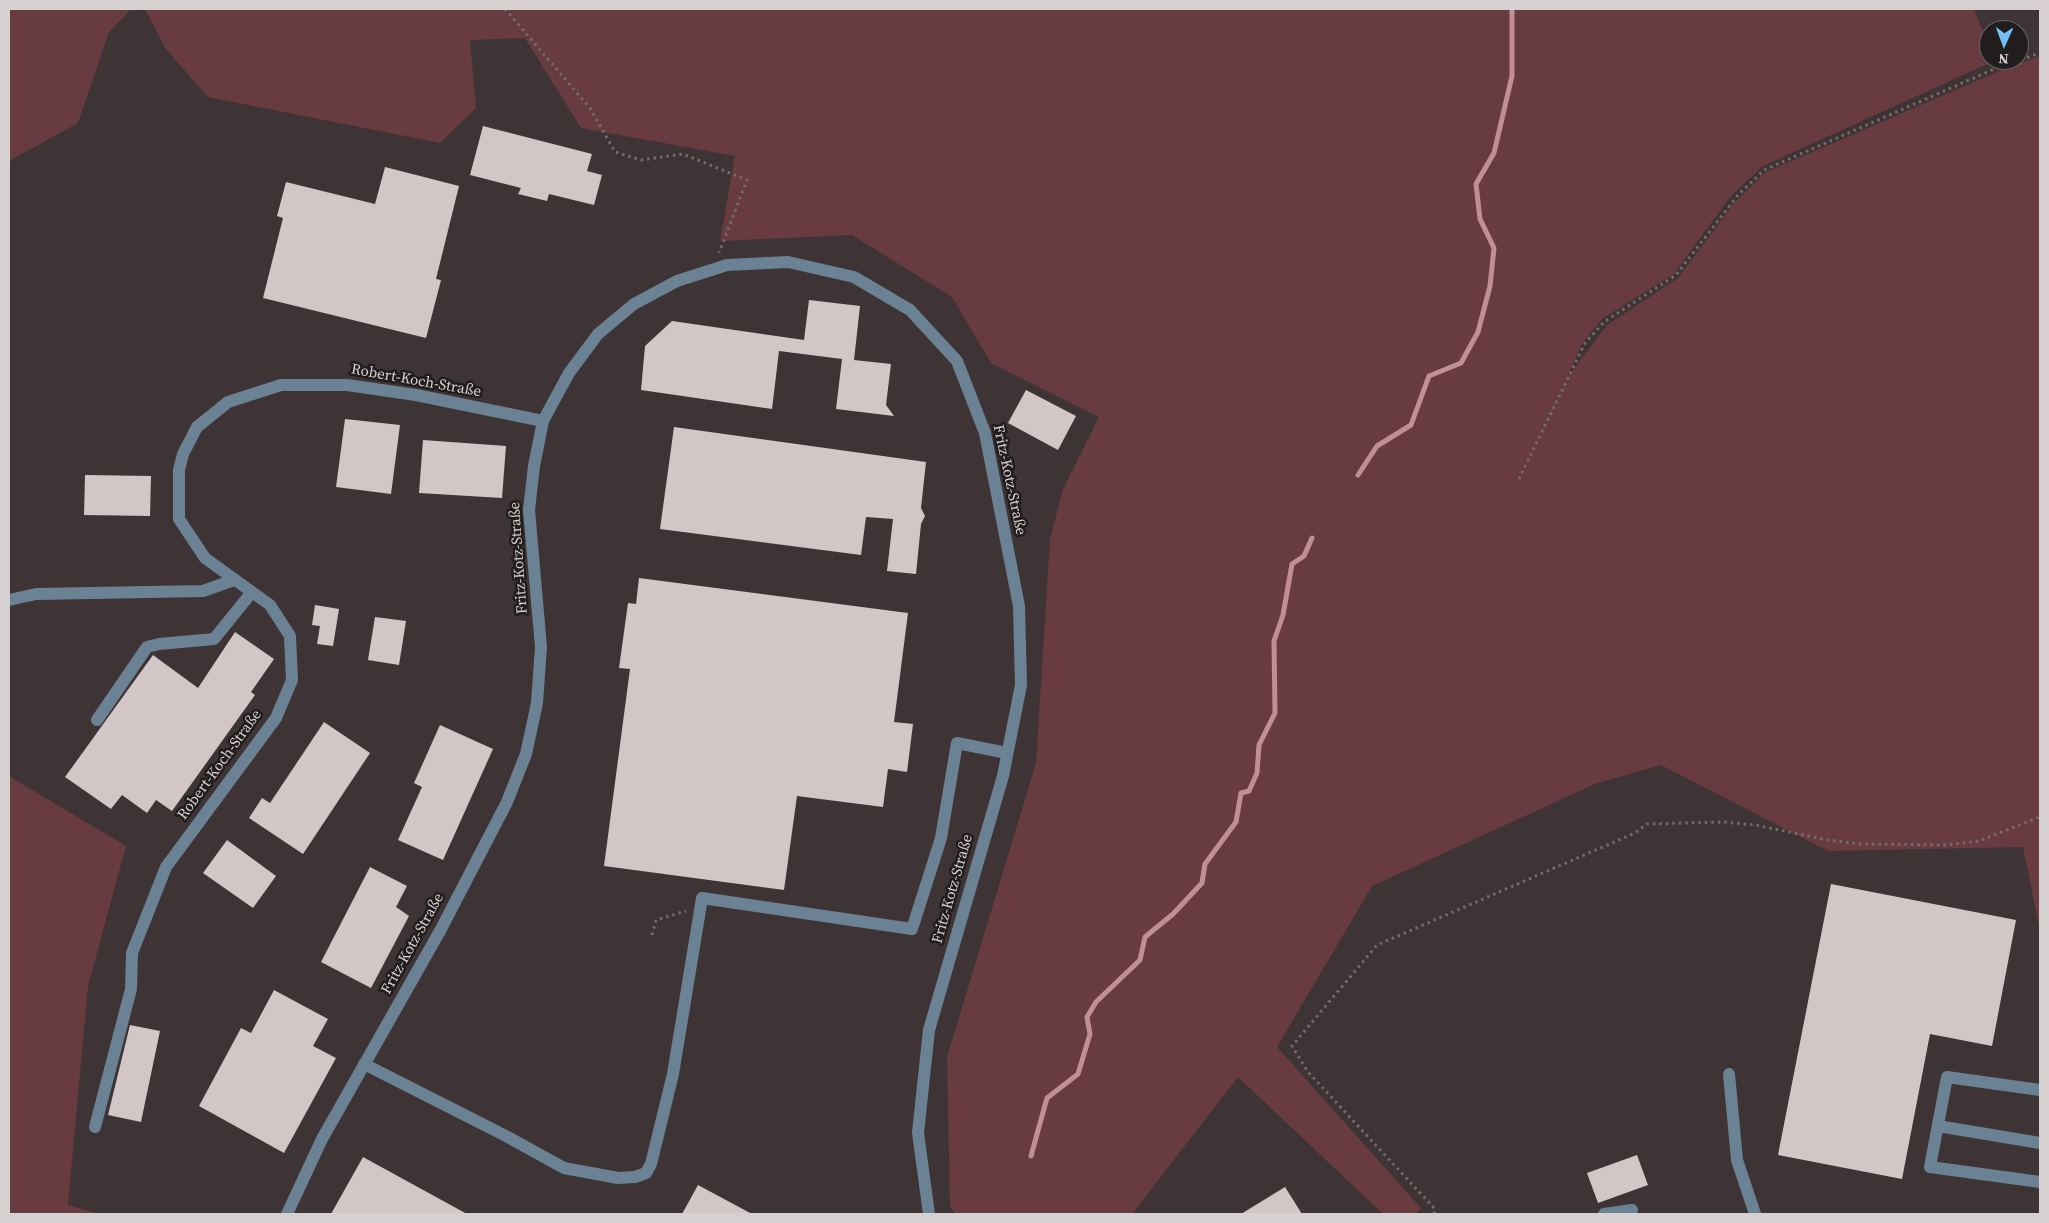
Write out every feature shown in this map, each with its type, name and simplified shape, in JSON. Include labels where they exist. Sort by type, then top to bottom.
[{"type":"street","name":"Fritz-Kotz-Straße","points":[[287,1214],[322,1138],[440,932],[507,802],[526,754],[537,703],[541,647],[529,510],[534,466],[543,421],[570,373],[598,334],[634,304],[677,281],[726,265],[788,262],[854,277],[910,310],[958,361],[985,433],[1018,606],[1021,685],[1002,776],[929,1030],[918,1133],[929,1214]]},
{"type":"street","name":"Robert-Koch-Straße","points":[[95,1127],[131,989],[132,953],[166,867],[276,718],[292,680],[290,636],[270,605],[205,558],[179,519],[180,470],[183,454],[197,427],[228,402],[281,385],[347,385],[416,395],[543,421]]},
{"type":"street","points":[[9,600],[36,594],[203,591],[234,580]]},
{"type":"street","points":[[97,720],[147,647],[159,644],[214,639],[252,592]]},
{"type":"street","points":[[364,1064],[506,1136],[564,1168],[618,1178],[634,1177],[646,1173],[651,1164],[673,1074],[702,898],[912,929],[941,838],[957,743],[1007,752]]},
{"type":"street","points":[[1729,1074],[1737,1160],[1755,1214]]},
{"type":"street","points":[[2040,1090],[1947,1077],[1930,1167],[2040,1182]]},
{"type":"street","points":[[1938,1126],[2040,1143]]},
{"type":"street","points":[[1604,1214],[1632,1210]]},
{"type":"path","points":[[505,9],[590,108],[615,152],[641,160],[683,154],[747,180],[712,270]]},
{"type":"path","points":[[1519,479],[1585,343],[1604,322],[1676,275],[1738,195],[1764,170],[1992,70],[2040,53]]},
{"type":"path","points":[[1434,1214],[1435,1209],[1308,1072],[1292,1046],[1377,945],[1635,832],[1647,824],[1724,822],[1755,825],[1828,840],[1860,844],[1946,845],[1979,841],[2040,817]]},
{"type":"path","points":[[652,935],[656,920],[685,911],[701,910]]},
{"type":"shaded area","points":[[9,9],[131,9],[109,32],[78,123],[9,161]]},
{"type":"shaded area","points":[[145,9],[1974,9],[1979,22],[1979,68],[1763,166],[1730,197],[1674,274],[1602,319],[1583,342],[1566,379],[1607,325],[1678,278],[1735,202],[1766,172],[1999,71],[2029,70],[2029,60],[2040,56],[2040,931],[2023,847],[1828,851],[1661,765],[1595,784],[1372,886],[1277,1047],[1421,1208],[1416,1214],[1383,1214],[1238,1077],[1132,1214],[955,1214],[950,1206],[947,1057],[1036,763],[1050,539],[1063,489],[1099,417],[991,363],[952,297],[852,235],[720,241],[735,156],[581,128],[525,38],[470,40],[476,108],[440,143],[208,97],[165,48]]},
{"type":"shaded area","points":[[9,776],[126,846],[88,986],[68,1205],[98,1214],[9,1214]]},
{"type":"building","points":[[483,126],[592,154],[587,171],[602,175],[594,205],[549,194],[547,201],[518,194],[521,188],[470,175]]},
{"type":"building","points":[[385,167],[459,186],[436,279],[441,280],[426,338],[263,298],[283,218],[277,216],[286,182],[375,204]]},
{"type":"building","points":[[809,300],[860,306],[854,360],[891,364],[886,405],[894,416],[836,409],[842,359],[779,351],[772,409],[641,390],[645,346],[672,321],[804,340]]},
{"type":"building","points":[[1026,390],[1076,416],[1058,450],[1008,423]]},
{"type":"building","points":[[345,419],[400,425],[391,494],[336,487]]},
{"type":"building","points":[[674,427],[926,462],[921,508],[925,516],[921,524],[916,574],[887,571],[893,519],[866,517],[861,555],[660,529]]},
{"type":"building","points":[[423,440],[506,446],[502,498],[419,493]]},
{"type":"building","points":[[85,475],[151,476],[150,516],[84,515]]},
{"type":"building","points":[[639,578],[908,613],[894,722],[913,724],[907,772],[888,769],[883,807],[797,796],[784,890],[604,866],[630,669],[619,668],[628,603],[636,604]]},
{"type":"building","points":[[315,605],[339,609],[333,646],[317,644],[320,626],[312,625]]},
{"type":"building","points":[[375,617],[406,621],[399,665],[368,660]]},
{"type":"building","points":[[235,632],[274,659],[251,692],[255,695],[172,811],[156,800],[147,813],[122,795],[111,809],[65,777],[153,655],[198,688]]},
{"type":"building","points":[[324,722],[370,753],[303,854],[249,818],[262,798],[270,803]]},
{"type":"building","points":[[440,725],[493,749],[443,860],[398,840],[422,787],[414,783]]},
{"type":"building","points":[[227,840],[276,876],[253,908],[203,873]]},
{"type":"building","points":[[370,867],[407,886],[396,907],[409,916],[371,988],[321,962]]},
{"type":"building","points":[[1831,884],[2016,920],[1992,1046],[1930,1034],[1902,1179],[1778,1155]]},
{"type":"building","points":[[274,990],[328,1019],[313,1046],[336,1058],[284,1153],[199,1106],[241,1028],[251,1033]]},
{"type":"building","points":[[130,1025],[160,1031],[141,1122],[108,1115]]},
{"type":"building","points":[[1637,1155],[1648,1185],[1598,1203],[1587,1173]]},
{"type":"building","points":[[363,1157],[467,1214],[331,1214]]},
{"type":"building","points":[[698,1185],[752,1214],[682,1214]]},
{"type":"building","points":[[1285,1187],[1302,1214],[1241,1214]]},
{"type":"waterway","points":[[1358,475],[1377,446],[1411,425],[1429,376],[1461,363],[1478,332],[1490,286],[1494,248],[1480,219],[1476,184],[1494,153],[1512,76],[1512,9]]},
{"type":"waterway","points":[[1031,1156],[1047,1098],[1078,1074],[1090,1034],[1087,1017],[1096,1002],[1140,960],[1145,937],[1173,914],[1202,883],[1205,864],[1236,822],[1241,793],[1249,791],[1257,773],[1259,745],[1275,713],[1274,641],[1283,615],[1292,564],[1304,556],[1312,538]]}]
